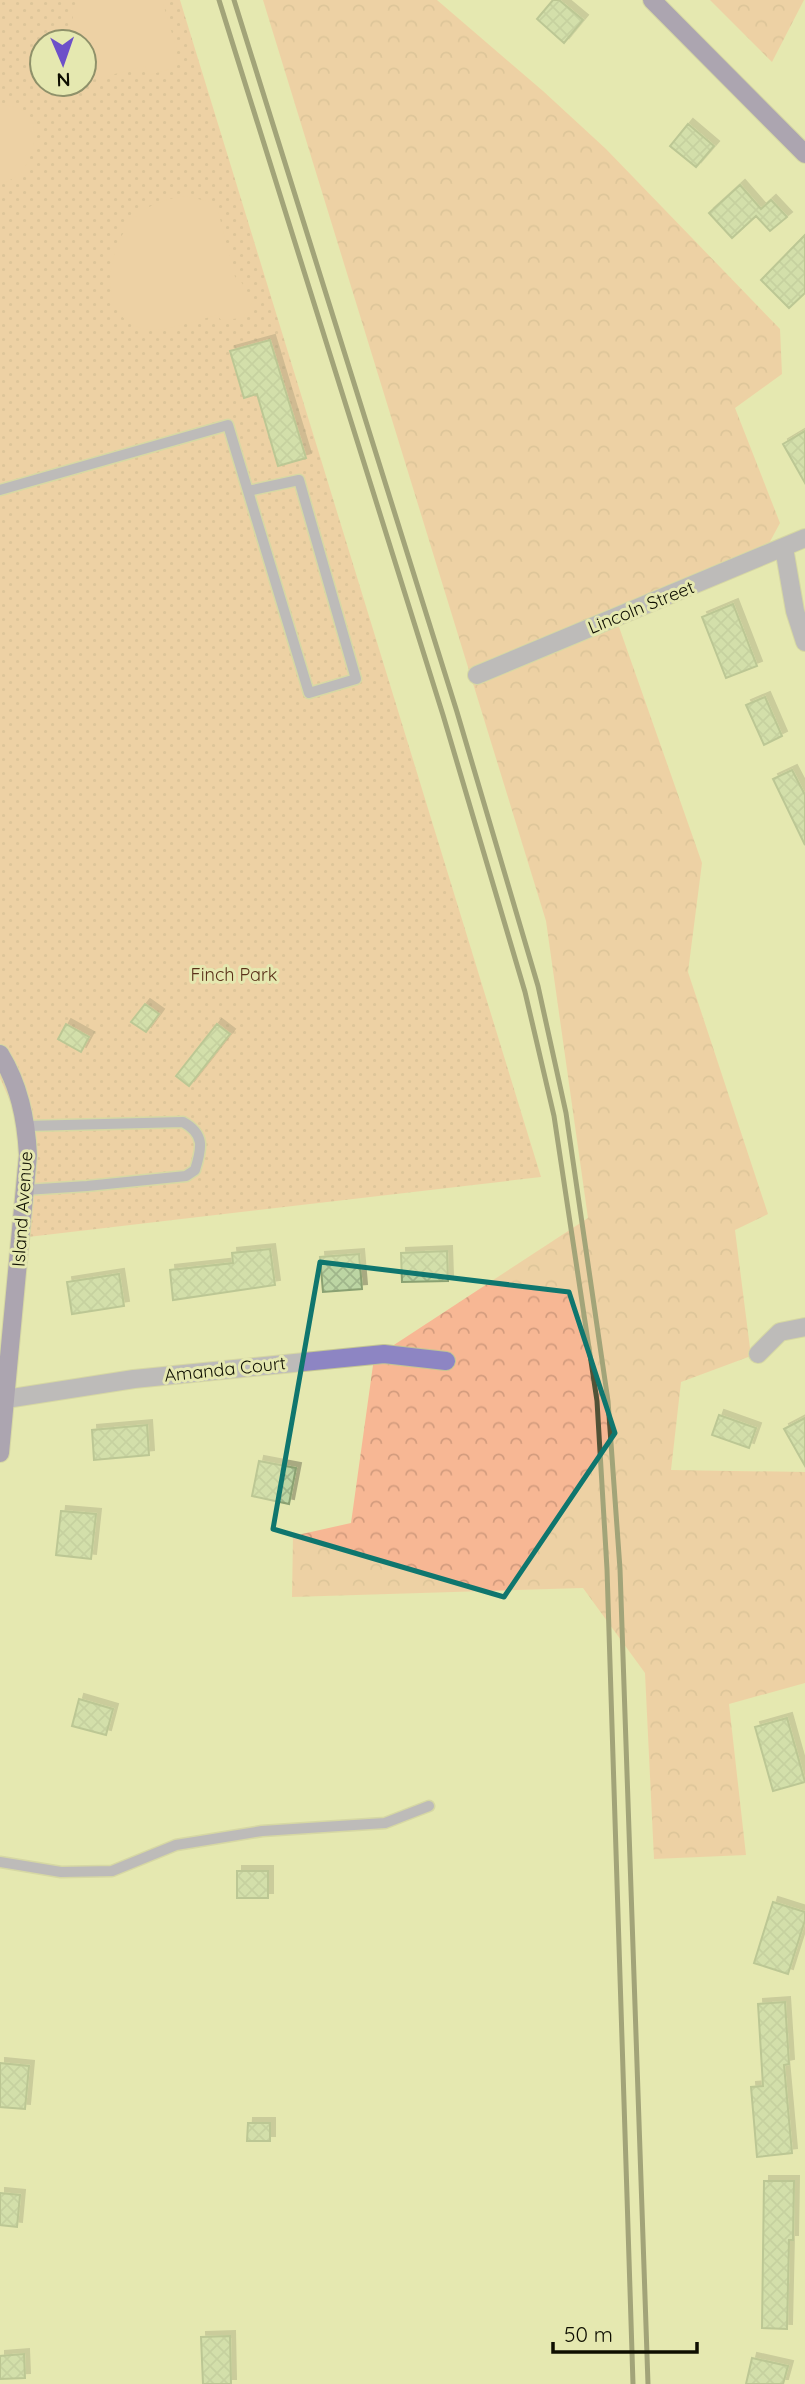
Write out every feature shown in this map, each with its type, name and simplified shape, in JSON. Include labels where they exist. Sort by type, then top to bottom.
[{"type":"street","points":[[653,0],[805,154]]},
{"type":"street","name":"Lincoln Street","points":[[477,676],[805,538]]},
{"type":"street","points":[[784,548],[795,611],[805,642]]},
{"type":"street","name":"Island Avenue","points":[[0,1054],[20,1097],[28,1155],[0,1453]]},
{"type":"street","points":[[758,1354],[780,1332],[805,1327]]},
{"type":"street","name":"Amanda Court","points":[[6,1399],[134,1379],[384,1354],[446,1361]]},
{"type":"lane","points":[[0,490],[228,425],[248,491],[309,692],[356,679],[299,480],[248,491]]},
{"type":"lane","points":[[25,1189],[186,1176],[195,1170],[200,1154],[200,1141],[194,1128],[183,1122],[26,1126]]},
{"type":"lane","points":[[0,1862],[61,1872],[112,1871],[176,1845],[262,1831],[386,1823],[429,1806]]},
{"type":"highlighted area","points":[[320,1262],[569,1292],[615,1433],[504,1597],[273,1529]]},
{"type":"green space","name":"Finch Park","points":[[0,0],[180,0],[541,1177],[28,1237],[30,1147],[0,1078]]},
{"type":"green space","points":[[85,0],[162,0],[176,47],[177,61],[170,69],[149,75],[145,66],[98,78],[98,28],[72,28],[73,16]]},
{"type":"green space","points":[[263,0],[437,0],[606,149],[780,329],[782,374],[735,408],[780,523],[758,564],[618,624],[702,863],[688,972],[768,1214],[735,1230],[751,1356],[681,1382],[671,1470],[805,1472],[805,1683],[729,1704],[746,1855],[654,1859],[645,1673],[583,1588],[292,1597],[293,1536],[351,1523],[374,1358],[588,1218],[546,921]]},
{"type":"green space","points":[[710,0],[804,0],[772,62]]},
{"type":"green space","points":[[0,104],[26,113],[33,125],[34,141],[23,170],[0,185]]},
{"type":"green space","points":[[184,196],[216,203],[235,277],[240,280],[253,301],[243,318],[221,320],[217,315],[171,328],[144,329],[128,322],[117,309],[110,276],[113,258],[129,225],[140,213],[161,202]]},
{"type":"building","points":[[553,0],[559,0],[583,20],[564,43],[537,19]]},
{"type":"building","points":[[688,124],[714,146],[696,167],[670,146]]},
{"type":"building","points":[[740,185],[761,209],[771,200],[787,217],[770,231],[756,216],[732,238],[709,213]]},
{"type":"building","points":[[805,235],[805,293],[789,308],[761,280]]},
{"type":"building","points":[[270,340],[306,458],[278,466],[257,394],[244,398],[230,351]]},
{"type":"building","points":[[805,431],[805,483],[783,444]]},
{"type":"building","points":[[733,604],[757,666],[726,678],[702,617]]},
{"type":"building","points":[[765,697],[782,736],[764,745],[746,705]]},
{"type":"building","points":[[792,770],[805,795],[805,845],[773,779]]},
{"type":"building","points":[[145,1004],[159,1014],[146,1032],[131,1022]]},
{"type":"building","points":[[66,1024],[89,1037],[81,1052],[58,1039]]},
{"type":"building","points":[[217,1024],[230,1034],[189,1086],[176,1076]]},
{"type":"building","points":[[270,1249],[275,1285],[173,1300],[170,1270],[233,1263],[232,1253]]},
{"type":"building","points":[[447,1251],[448,1281],[402,1282],[401,1253]]},
{"type":"building","points":[[359,1254],[362,1289],[323,1292],[320,1257]]},
{"type":"building","points":[[119,1274],[124,1306],[72,1314],[67,1282]]},
{"type":"building","points":[[719,1415],[756,1428],[749,1448],[712,1435]]},
{"type":"building","points":[[805,1418],[805,1466],[784,1429]]},
{"type":"building","points":[[147,1425],[149,1455],[94,1460],[92,1430]]},
{"type":"building","points":[[259,1461],[296,1468],[289,1504],[252,1496]]},
{"type":"building","points":[[61,1511],[96,1514],[91,1559],[56,1555]]},
{"type":"building","points":[[79,1699],[113,1709],[106,1735],[72,1726]]},
{"type":"building","points":[[787,1718],[805,1782],[773,1791],[755,1727]]},
{"type":"building","points":[[237,1871],[268,1871],[268,1898],[237,1898]]},
{"type":"building","points":[[773,1902],[805,1912],[805,1920],[788,1974],[754,1963]]},
{"type":"building","points":[[785,2002],[789,2064],[784,2065],[792,2153],[757,2157],[751,2087],[763,2086],[758,2004]]},
{"type":"building","points":[[0,2063],[29,2066],[25,2109],[0,2107]]},
{"type":"building","points":[[248,2123],[270,2123],[270,2141],[247,2141]]},
{"type":"building","points":[[764,2181],[794,2181],[793,2240],[789,2240],[787,2329],[762,2328]]},
{"type":"building","points":[[0,2193],[20,2195],[17,2227],[0,2225]]},
{"type":"building","points":[[230,2336],[231,2384],[203,2384],[201,2337]]},
{"type":"building","points":[[24,2354],[25,2378],[0,2379],[0,2356]]},
{"type":"building","points":[[752,2358],[788,2366],[783,2384],[746,2384]]},
{"type":"railway","points":[[219,0],[443,715],[525,992],[554,1116],[597,1401],[607,1569],[633,2384]]},
{"type":"railway","points":[[234,0],[457,712],[538,986],[566,1113],[608,1401],[620,1569],[648,2384]]}]
